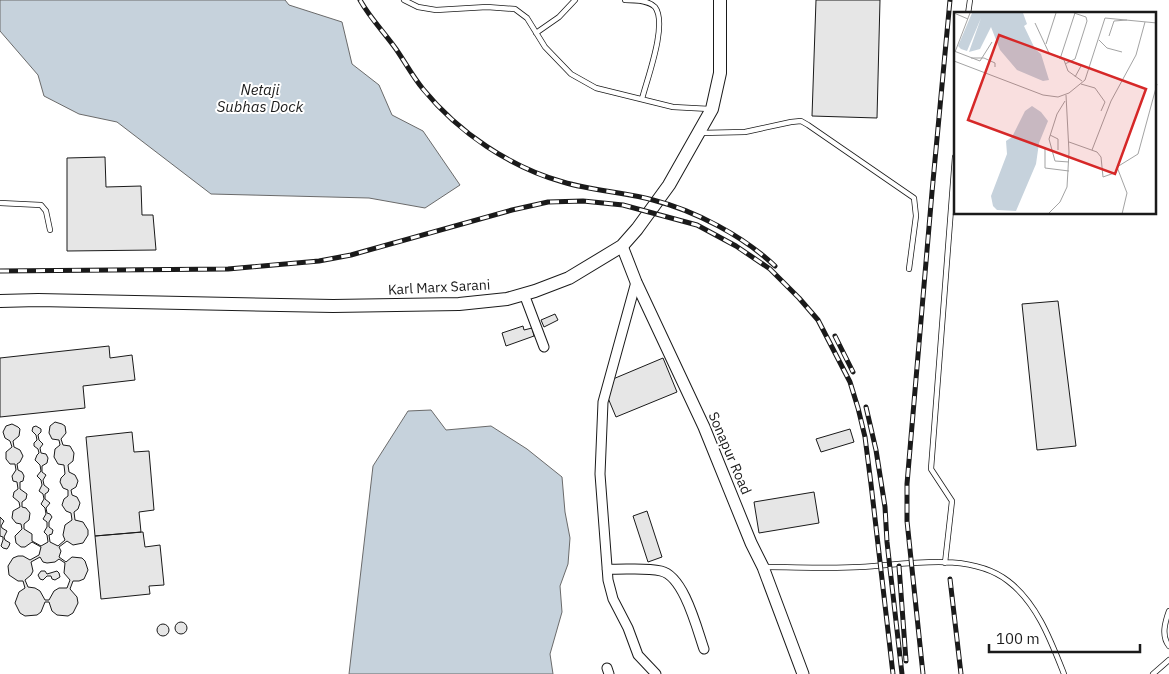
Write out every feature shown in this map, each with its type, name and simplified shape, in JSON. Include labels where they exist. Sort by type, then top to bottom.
[{"type":"main road","name":"Karl Marx Sarani","points":[[0,301],[333,306],[459,304],[524,294],[569,278],[622,246],[637,229],[669,185],[712,109],[720,73],[720,0]]},
{"type":"street","name":"Sonapur Road","points":[[622,246],[636,282],[704,427],[763,567],[803,674]]},
{"type":"street","points":[[636,282],[604,402],[600,474],[608,580],[613,599],[628,628],[641,660],[656,674]]},
{"type":"street","points":[[524,294],[544,347]]},
{"type":"street","points":[[607,569],[662,571],[669,574],[676,580],[682,591],[704,649]]},
{"type":"lane","points":[[404,0],[418,7],[436,10],[516,9],[527,18],[545,48],[571,74],[596,88],[673,107],[712,109]]},
{"type":"lane","points":[[487,0],[487,8]]},
{"type":"lane","points":[[536,32],[559,17],[575,0]]},
{"type":"lane","points":[[625,0],[644,1],[654,6],[659,15],[659,32],[642,99]]},
{"type":"lane","points":[[698,133],[745,132],[801,121],[808,125],[914,198],[916,216],[909,269]]},
{"type":"lane","points":[[945,563],[952,501],[931,469],[954,170]]},
{"type":"lane","points":[[0,202],[41,205],[46,211],[50,230]]},
{"type":"lane","points":[[763,567],[858,567],[945,563],[980,566],[1007,580],[1024,596],[1053,646],[1064,674]]},
{"type":"lane","points":[[1169,610],[1164,625],[1166,642],[1169,646]]},
{"type":"lane","points":[[1153,674],[1169,660]]},
{"type":"water","name":"Netaji Subhas Dock","points":[[0,0],[285,0],[289,5],[342,22],[352,64],[379,85],[392,115],[423,131],[460,185],[425,208],[369,198],[211,194],[117,122],[79,114],[44,96],[38,75],[0,31]]},
{"type":"water","points":[[431,410],[446,430],[491,426],[527,449],[562,477],[565,512],[570,538],[568,564],[560,586],[562,612],[550,654],[553,674],[349,674],[373,466],[408,411]]},
{"type":"building","points":[[816,0],[880,0],[877,118],[812,116]]},
{"type":"building","points":[[105,157],[106,187],[141,186],[142,215],[153,215],[156,250],[67,251],[67,158]]},
{"type":"building","points":[[1058,301],[1076,446],[1037,450],[1022,304]]},
{"type":"building","points":[[555,314],[558,320],[544,327],[541,320]]},
{"type":"building","points":[[523,326],[524,330],[532,328],[534,336],[506,346],[502,333]]},
{"type":"building","points":[[109,346],[110,358],[132,355],[135,380],[83,386],[85,408],[0,417],[0,358]]},
{"type":"building","points":[[663,358],[677,392],[616,417],[608,398],[613,379]]},
{"type":"building","points":[[55,422],[65,426],[66,433],[61,439],[63,445],[70,446],[74,453],[73,461],[68,465],[69,472],[75,475],[78,481],[76,487],[71,490],[72,495],[77,497],[80,503],[78,509],[74,512],[75,520],[83,522],[88,530],[88,535],[83,543],[73,545],[67,541],[59,547],[61,551],[59,557],[66,562],[72,557],[82,558],[88,570],[84,579],[73,581],[70,589],[77,597],[78,603],[73,613],[68,616],[57,615],[52,611],[49,602],[45,602],[41,612],[37,615],[25,616],[20,613],[15,603],[19,592],[25,588],[23,581],[18,581],[9,575],[8,566],[13,558],[18,556],[23,556],[30,560],[39,555],[41,547],[32,542],[25,547],[21,547],[16,543],[15,536],[22,529],[21,524],[16,523],[12,518],[13,511],[20,507],[19,502],[13,497],[14,492],[18,489],[17,482],[13,481],[12,476],[16,470],[15,464],[10,464],[6,459],[6,452],[12,447],[3,432],[6,426],[12,424],[20,429],[19,436],[13,441],[14,447],[20,450],[23,456],[17,464],[18,470],[24,476],[23,481],[20,482],[20,489],[27,494],[26,499],[22,502],[22,507],[26,508],[30,513],[29,520],[24,524],[24,529],[32,534],[32,541],[41,546],[48,542],[47,535],[44,532],[47,522],[43,519],[46,514],[45,508],[41,504],[44,499],[43,494],[39,491],[42,485],[41,480],[37,476],[41,471],[40,465],[35,460],[39,453],[38,449],[34,446],[37,440],[36,435],[32,431],[33,427],[36,426],[41,429],[38,435],[39,440],[43,444],[40,448],[41,453],[46,454],[48,458],[47,463],[42,466],[42,472],[46,475],[43,480],[44,485],[49,489],[45,494],[45,499],[50,503],[46,508],[47,513],[52,517],[49,522],[49,527],[53,530],[52,534],[49,535],[50,542],[58,546],[65,540],[63,535],[65,525],[72,520],[71,513],[66,511],[62,505],[64,499],[68,496],[68,490],[63,488],[60,482],[65,474],[64,465],[58,464],[54,457],[55,449],[60,445],[59,440],[52,439],[49,433],[50,426]],"holes":[[[40,557],[43,562],[55,562],[59,559],[65,563],[64,573],[70,580],[67,588],[59,588],[54,591],[49,600],[45,600],[40,591],[28,587],[25,580],[33,571],[31,562]]]},
{"type":"building","points":[[850,429],[854,442],[821,452],[816,439]]},
{"type":"building","points":[[132,432],[134,452],[149,451],[154,510],[139,512],[141,532],[95,536],[86,437]]},
{"type":"building","points":[[814,492],[819,523],[759,533],[754,502]]},
{"type":"building","points":[[647,511],[662,557],[648,562],[633,516]]},
{"type":"building","points":[[0,517],[4,521],[1,526],[2,528],[7,531],[4,537],[5,540],[10,543],[7,549],[1,546],[3,537],[0,536]]},
{"type":"building","points":[[143,532],[145,547],[160,545],[164,585],[149,586],[150,594],[101,599],[95,536]]},
{"type":"building","points":[[41,571],[45,571],[47,574],[57,571],[60,577],[55,580],[51,576],[47,576],[43,580],[38,575]]},
{"type":"building","points":[[179,622],[183,622],[187,628],[183,634],[179,634],[175,630],[175,626]]},
{"type":"building","points":[[161,624],[165,624],[169,630],[165,636],[161,636],[157,632],[157,628]]},
{"type":"railway","points":[[360,0],[412,74],[437,105],[469,134],[505,158],[543,176],[563,182],[642,197],[686,211],[734,235],[775,266]]},
{"type":"railway","points":[[923,674],[907,521],[907,484],[950,0]]},
{"type":"railway","points":[[0,271],[228,269],[319,261],[351,255],[512,210],[548,202],[583,201],[623,205],[697,225],[736,246],[770,269],[799,298],[818,320],[850,382],[865,437],[893,674]]},
{"type":"railway","points":[[835,336],[853,372]]},
{"type":"railway","points":[[866,407],[876,450],[885,507],[887,542],[902,674]]},
{"type":"railway","points":[[899,566],[906,661]]},
{"type":"railway","points":[[950,579],[961,674]]}]
